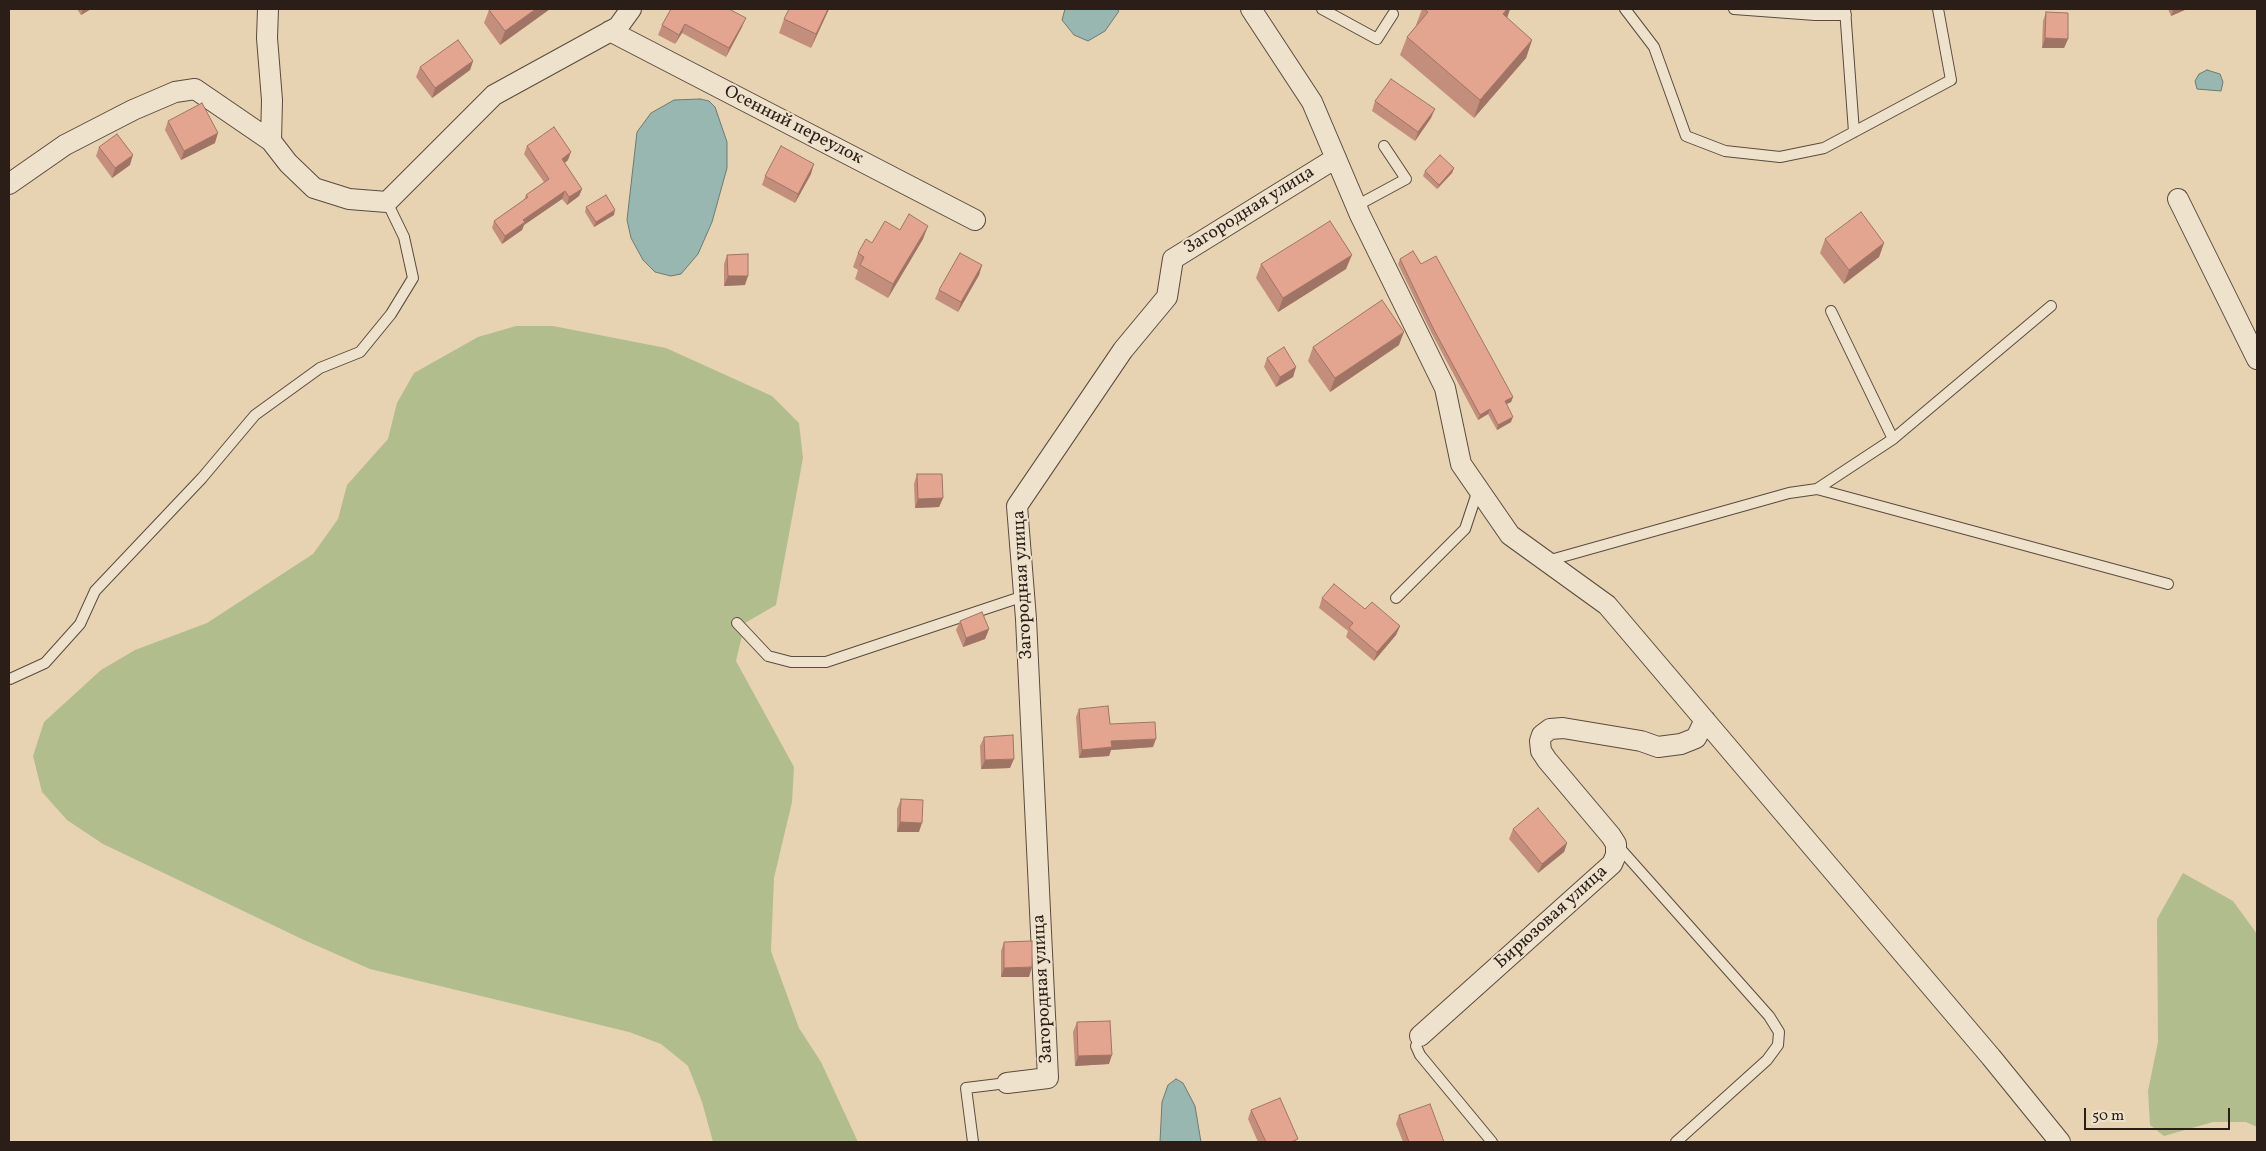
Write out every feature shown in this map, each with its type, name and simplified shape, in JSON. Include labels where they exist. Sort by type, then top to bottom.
[{"type":"street","points":[[268,9],[267,38],[272,100],[271,141]]},
{"type":"street","points":[[9,184],[65,145],[133,110],[175,92],[196,89],[271,141],[288,163],[314,188],[349,199],[387,202],[494,95],[618,27],[631,9]]},
{"type":"street","points":[[1251,9],[1312,102],[1356,206],[1445,388],[1461,464],[1510,535],[1606,605],[1991,1057],[2060,1142]]},
{"type":"street","name":"Осенний переулок","points":[[610,31],[975,220]]},
{"type":"street","name":"Загородная улица","points":[[1007,1083],[1048,1078],[1024,596],[1016,506],[1123,350],[1167,297],[1173,259],[1336,158]]},
{"type":"street","points":[[2178,199],[2257,359]]},
{"type":"street","name":"Бирюзовая улица","points":[[1420,1036],[1612,864],[1616,855],[1616,844],[1546,760],[1541,751],[1540,740],[1542,735],[1550,729],[1563,728],[1641,740],[1658,747],[1681,744],[1696,738],[1705,720]]},
{"type":"lane","points":[[1322,9],[1377,40],[1393,14]]},
{"type":"lane","points":[[1625,9],[1654,47],[1686,136],[1725,151],[1780,157],[1824,148],[1951,80],[1938,9]]},
{"type":"lane","points":[[1734,9],[1815,15],[1846,12],[1854,132]]},
{"type":"lane","points":[[1356,206],[1406,179],[1384,146]]},
{"type":"lane","points":[[10,679],[45,663],[80,624],[95,591],[202,478],[255,415],[320,368],[360,352],[391,314],[412,278],[404,237],[387,202]]},
{"type":"lane","points":[[1817,489],[1893,438],[2051,306]]},
{"type":"lane","points":[[1831,312],[1893,438]]},
{"type":"lane","points":[[1396,598],[1465,529],[1478,489]]},
{"type":"lane","points":[[1546,562],[1789,493],[1817,489],[2168,584]]},
{"type":"lane","points":[[737,623],[768,656],[791,662],[826,662],[1024,596]]},
{"type":"lane","points":[[1616,844],[1769,1016],[1779,1032],[1778,1045],[1767,1060],[1676,1142]]},
{"type":"lane","points":[[1420,1036],[1416,1046],[1420,1055],[1492,1142]]},
{"type":"lane","points":[[972,1142],[966,1088],[1007,1083]]},
{"type":"green space","points":[[516,326],[553,326],[666,348],[772,396],[799,423],[803,458],[776,605],[745,623],[736,661],[794,767],[792,802],[774,878],[771,951],[799,1028],[821,1062],[858,1142],[713,1142],[702,1102],[688,1066],[661,1044],[629,1032],[370,969],[304,940],[103,844],[67,820],[42,792],[33,756],[44,722],[101,670],[135,650],[207,623],[313,554],[338,519],[347,485],[388,439],[397,403],[414,373],[478,337]]},
{"type":"green space","points":[[2183,873],[2233,901],[2257,934],[2257,1127],[2246,1122],[2213,1122],[2164,1136],[2150,1125],[2148,1091],[2158,1042],[2157,919]]},
{"type":"water","points":[[1065,9],[1116,9],[1119,11],[1105,31],[1088,41],[1074,35],[1062,20]]},
{"type":"water","points":[[2207,70],[2220,74],[2223,82],[2221,91],[2197,89],[2195,81],[2199,74]]},
{"type":"water","points":[[700,99],[709,101],[715,107],[727,142],[727,168],[712,222],[698,254],[681,274],[671,276],[655,272],[643,260],[631,238],[627,220],[637,132],[651,113],[674,100]]},
{"type":"water","points":[[1176,1079],[1183,1083],[1195,1106],[1201,1142],[1160,1142],[1162,1102],[1168,1085]]},
{"type":"building","points":[[536,9],[505,31],[489,10]]},
{"type":"building","points":[[671,9],[729,9],[746,18],[729,48],[685,24],[679,35],[662,25]]},
{"type":"building","points":[[789,9],[828,9],[816,34],[784,19]]},
{"type":"building","points":[[1424,9],[1507,9],[1503,14],[1532,40],[1480,100],[1407,37],[1428,12]]},
{"type":"building","points":[[2046,12],[2068,13],[2068,39],[2045,38]]},
{"type":"building","points":[[458,40],[473,61],[435,88],[420,67]]},
{"type":"building","points":[[1391,79],[1435,109],[1418,132],[1375,101]]},
{"type":"building","points":[[202,103],[218,133],[184,151],[168,121]]},
{"type":"building","points":[[554,127],[571,152],[562,159],[582,189],[569,197],[565,191],[523,220],[525,222],[505,236],[494,221],[528,197],[526,195],[549,179],[527,146]]},
{"type":"building","points":[[117,134],[133,155],[115,168],[99,147]]},
{"type":"building","points":[[781,146],[814,164],[798,194],[765,176]]},
{"type":"building","points":[[1440,155],[1454,168],[1439,185],[1425,171]]},
{"type":"building","points":[[606,195],[615,210],[596,222],[586,207]]},
{"type":"building","points":[[1861,212],[1884,243],[1849,270],[1825,239]]},
{"type":"building","points":[[909,214],[928,226],[893,284],[860,265],[864,257],[858,253],[866,239],[872,243],[885,221],[900,230]]},
{"type":"building","points":[[1330,221],[1352,255],[1283,298],[1261,264]]},
{"type":"building","points":[[1413,251],[1421,264],[1436,256],[1513,397],[1505,401],[1513,417],[1498,425],[1490,409],[1480,415],[1433,328],[1400,259]]},
{"type":"building","points":[[960,253],[982,265],[961,302],[939,290]]},
{"type":"building","points":[[748,254],[748,276],[728,276],[727,255]]},
{"type":"building","points":[[1382,300],[1404,332],[1335,378],[1313,347]]},
{"type":"building","points":[[1284,347],[1296,367],[1280,377],[1267,358]]},
{"type":"building","points":[[917,474],[942,474],[943,498],[918,499]]},
{"type":"building","points":[[1334,584],[1365,609],[1372,602],[1400,626],[1377,652],[1349,628],[1353,623],[1322,598]]},
{"type":"building","points":[[982,612],[989,629],[966,638],[960,621]]},
{"type":"building","points":[[1108,706],[1110,724],[1155,722],[1156,739],[1111,741],[1112,747],[1082,750],[1079,709]]},
{"type":"building","points":[[1013,735],[1014,759],[985,760],[984,737]]},
{"type":"building","points":[[901,799],[923,800],[922,823],[900,822]]},
{"type":"building","points":[[1538,808],[1567,843],[1542,864],[1513,829]]},
{"type":"building","points":[[1032,941],[1032,967],[1004,968],[1004,942]]},
{"type":"building","points":[[1110,1021],[1112,1055],[1078,1056],[1077,1022]]},
{"type":"building","points":[[1280,1098],[1298,1139],[1291,1142],[1266,1142],[1251,1110]]},
{"type":"building","points":[[1430,1104],[1444,1142],[1409,1142],[1399,1115]]}]
